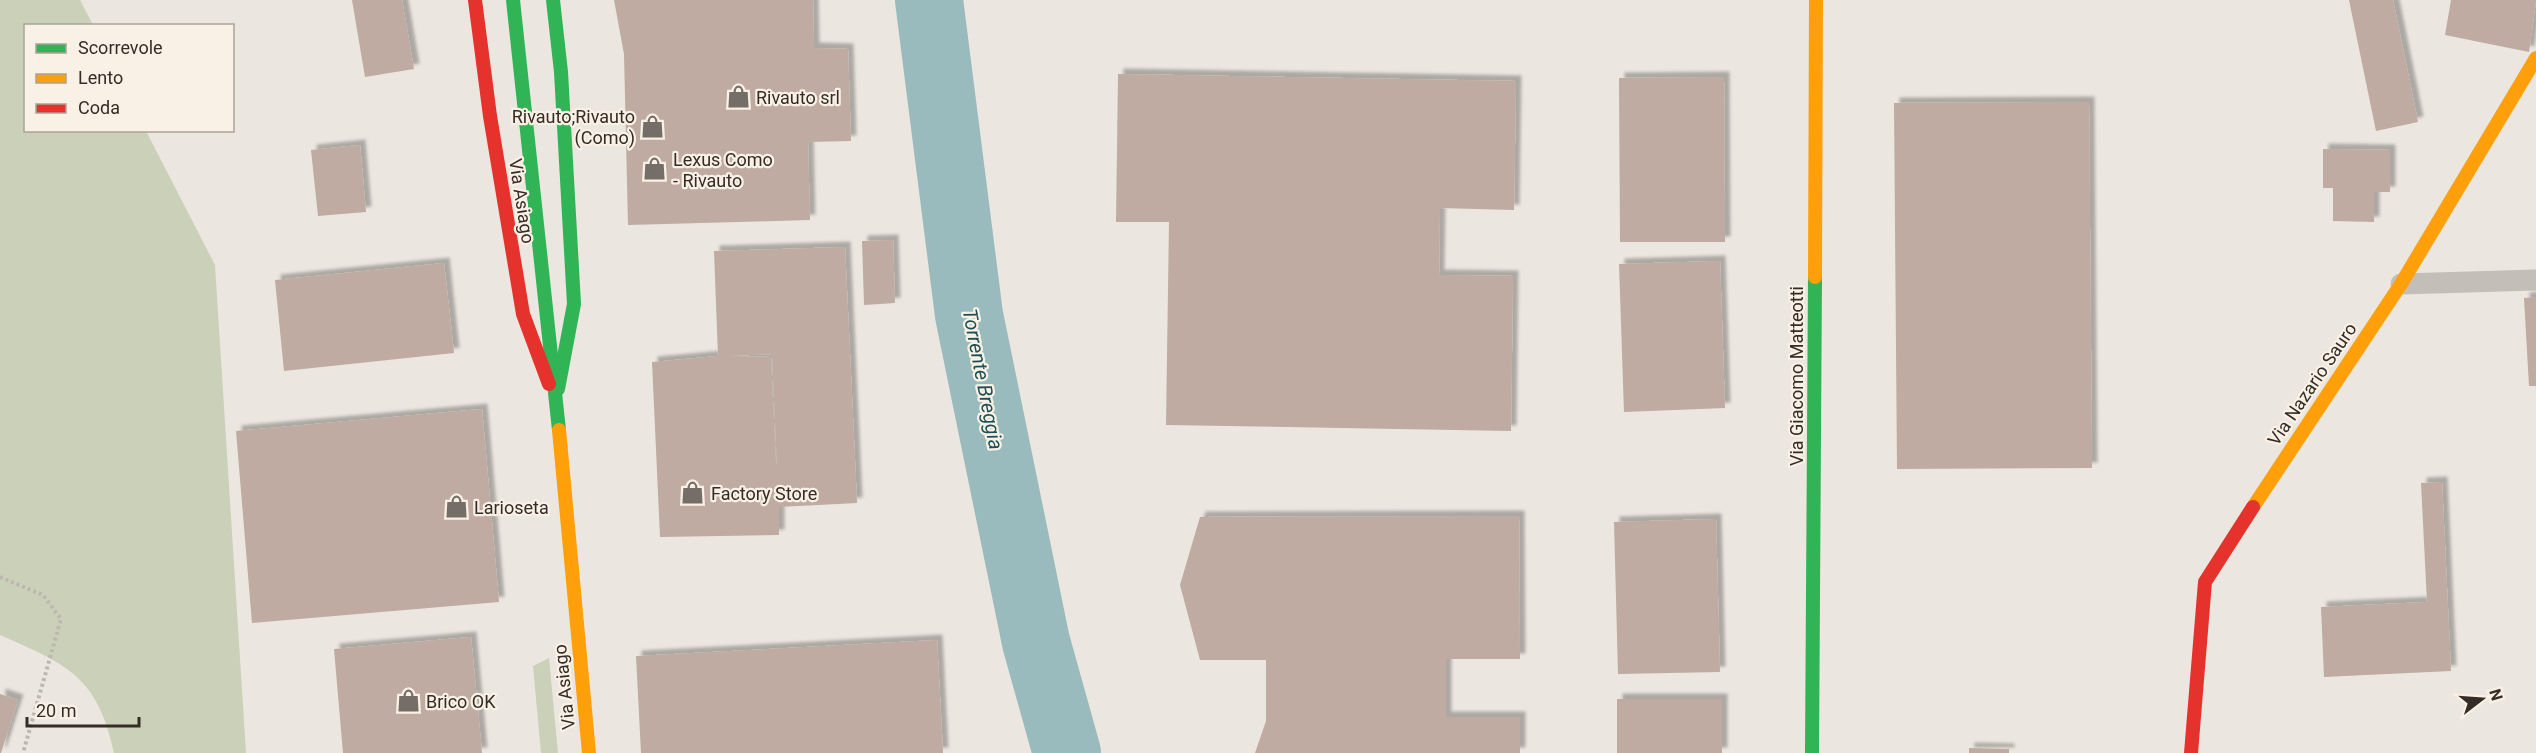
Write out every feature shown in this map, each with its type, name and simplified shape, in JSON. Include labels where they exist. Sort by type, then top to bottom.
[{"type":"street","name":"Via Asiago","points":[[475,0],[490,116],[523,314],[556,402],[589,753]]},
{"type":"street","points":[[513,0],[556,402]]},
{"type":"street","name":"Via Asiago","points":[[553,0],[561,72],[574,304],[556,402]]},
{"type":"street","name":"Via Giacomo Matteotti","points":[[1812,753],[1816,0]]},
{"type":"street","name":"Via Nazario Sauro","points":[[2191,753],[2205,582],[2322,400],[2401,284],[2536,58]]},
{"type":"lane","points":[[2401,284],[2536,280]]},
{"type":"path","points":[[0,577],[43,596],[61,619],[23,753]]},
{"type":"green space","points":[[0,0],[80,0],[92,24],[24,24],[24,132],[147,132],[215,265],[246,753],[114,753],[99,706],[76,676],[43,655],[0,635]]},
{"type":"green space","points":[[549,658],[558,753],[541,753],[533,666]]},
{"type":"building","points":[[352,0],[402,0],[414,69],[365,77]]},
{"type":"building","name":"Rivauto srl","points":[[614,0],[813,0],[814,48],[848,49],[851,141],[808,142],[810,220],[628,225],[624,54]]},
{"type":"building","points":[[2349,0],[2393,0],[2418,122],[2376,131]]},
{"type":"building","points":[[2451,0],[2536,0],[2529,52],[2445,35]]},
{"type":"building","points":[[1118,74],[1516,81],[1514,210],[1440,208],[1439,275],[1513,276],[1511,431],[1166,425],[1169,222],[1116,222]]},
{"type":"building","points":[[1724,77],[1725,242],[1620,242],[1619,78]]},
{"type":"building","points":[[2089,102],[2092,468],[1897,469],[1894,103]]},
{"type":"building","points":[[360,145],[366,212],[318,216],[311,150]]},
{"type":"building","points":[[2323,149],[2390,150],[2390,192],[2374,192],[2374,222],[2333,221],[2333,188],[2323,188]]},
{"type":"building","points":[[893,240],[895,303],[864,305],[862,241]]},
{"type":"building","points":[[845,247],[857,503],[779,507],[779,535],[660,537],[652,362],[718,356],[714,251]],"holes":[[[772,354],[777,465],[771,357],[729,356]]]},
{"type":"building","points":[[1720,261],[1725,408],[1624,412],[1619,264]]},
{"type":"building","points":[[444,263],[454,353],[284,371],[275,280]]},
{"type":"building","points":[[2536,297],[2536,386],[2529,386],[2524,298]]},
{"type":"building","points":[[482,409],[499,602],[252,623],[236,431]]},
{"type":"building","points":[[2442,482],[2451,671],[2324,677],[2321,607],[2427,602],[2421,483]]},
{"type":"building","points":[[1519,516],[1520,659],[1446,659],[1446,717],[1520,717],[1520,753],[1255,753],[1266,721],[1266,660],[1200,660],[1180,585],[1200,517]]},
{"type":"building","points":[[1716,519],[1720,672],[1618,674],[1614,522]]},
{"type":"building","name":"Brico OK","points":[[471,637],[482,753],[343,753],[334,649]]},
{"type":"building","points":[[937,640],[943,753],[641,753],[636,656]]},
{"type":"building","points":[[0,694],[18,700],[1,753],[0,753]]},
{"type":"building","points":[[1617,699],[1722,699],[1722,753],[1617,753]]},
{"type":"building","points":[[1969,748],[2009,749],[2009,753],[1969,753]]},
{"type":"waterway","name":"Torrente Breggia","points":[[929,0],[969,315],[1036,642],[1067,753]]},
{"type":"traffic: fast","points":[[513,0],[559,430]]},
{"type":"traffic: fast","points":[[553,0],[561,72],[574,304],[558,389]]},
{"type":"traffic: fast","points":[[1812,753],[1815,277]]},
{"type":"traffic: slow","points":[[1815,277],[1816,0]]},
{"type":"traffic: slow","points":[[2253,507],[2401,284],[2536,58]]},
{"type":"traffic: slow","points":[[559,430],[589,753]]},
{"type":"traffic: jam","points":[[475,0],[490,116],[523,314],[549,384]]},
{"type":"traffic: jam","points":[[2191,753],[2205,582],[2253,507]]},
{"type":"place","name":"Rivauto srl","points":[[738,97]]},
{"type":"place","name":"Rivauto;Rivauto (Como)","points":[[653,126]]},
{"type":"place","name":"Lexus Como - Rivauto","points":[[655,169]]},
{"type":"place","name":"Factory Store","points":[[693,493]]},
{"type":"place","name":"Larioseta","points":[[456,507]]},
{"type":"place","name":"Brico OK","points":[[408,701]]}]
